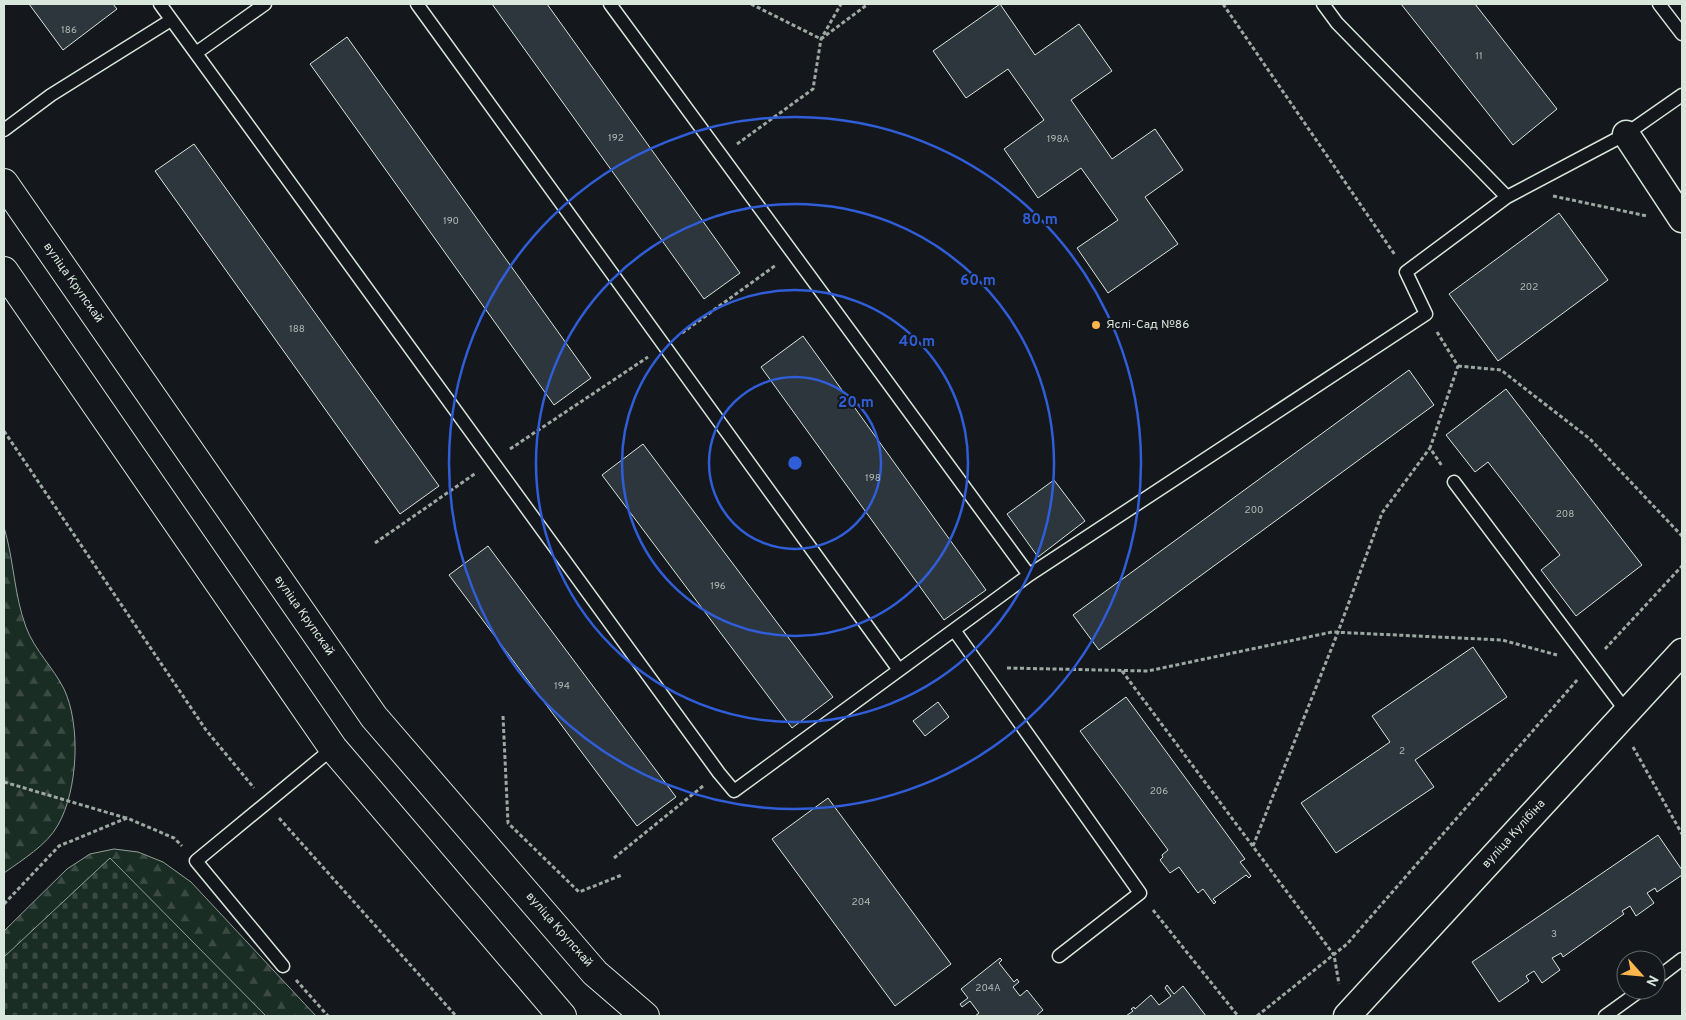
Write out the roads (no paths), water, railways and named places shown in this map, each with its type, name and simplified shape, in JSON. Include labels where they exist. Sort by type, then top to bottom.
[{"type":"main road","name":"вуліца Крупскай","points":[[4,183],[374,716],[595,973],[645,1016]]},
{"type":"main road","points":[[4,271],[333,748],[562,1016]]},
{"type":"street","points":[[1626,134],[1682,218]]},
{"type":"street","name":"вуліца Кулібіна","points":[[1347,1016],[1682,652]]},
{"type":"lane","points":[[160,4],[719,773],[734,791],[1030,575],[1426,314],[1406,272],[1508,197],[1626,134],[1682,95]]},
{"type":"lane","points":[[196,53],[266,4]]},
{"type":"lane","points":[[417,4],[899,670]]},
{"type":"lane","points":[[610,4],[1030,575]]},
{"type":"lane","points":[[1323,4],[1337,23],[1508,197]]},
{"type":"lane","points":[[1659,4],[1682,34]]},
{"type":"lane","points":[[4,130],[51,95],[171,20]]},
{"type":"lane","points":[[1454,482],[1591,664],[1622,716]]},
{"type":"lane","points":[[954,630],[1140,893],[1060,956]]},
{"type":"lane","points":[[283,966],[196,861],[333,748]]},
{"type":"lane","points":[[1666,971],[1682,959]]},
{"type":"lane","points":[[1605,1016],[1627,1000]]},
{"type":"place","name":"Яслі-Сад №86","points":[[1096,325]]}]
